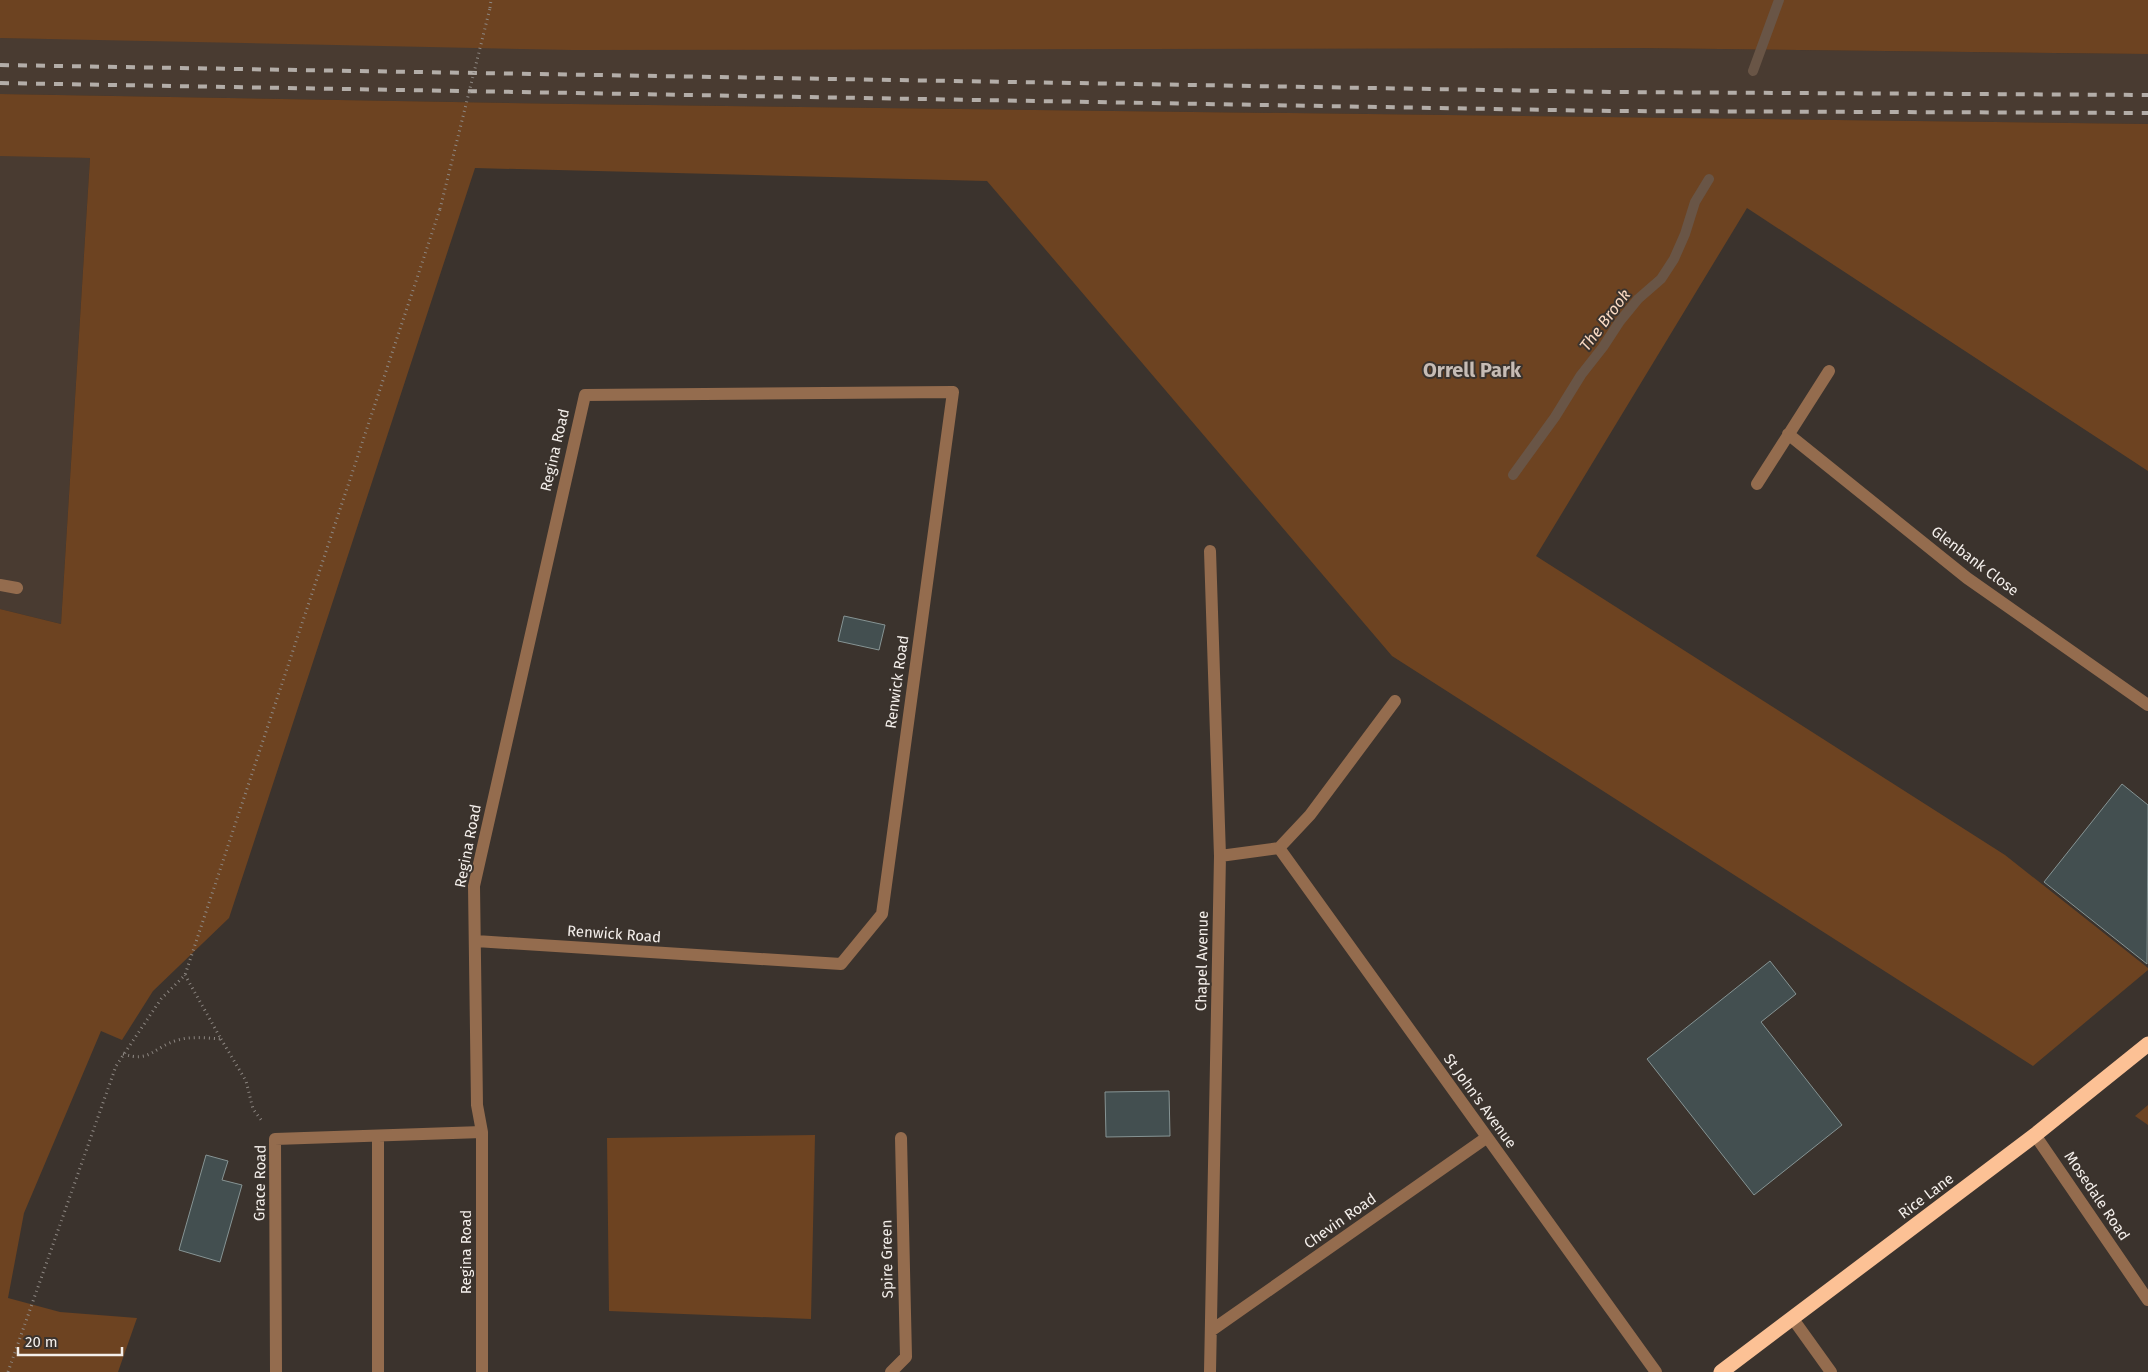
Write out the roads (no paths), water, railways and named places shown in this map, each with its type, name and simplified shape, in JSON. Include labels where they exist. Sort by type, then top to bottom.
[{"type":"highway","name":"Rice Lane","points":[[1721,1372],[2035,1135],[2148,1044]]},
{"type":"street","points":[[1756,484],[1829,371]]},
{"type":"street","name":"Renwick Road","points":[[476,941],[840,964],[882,914],[953,392],[584,395]]},
{"type":"street","name":"Regina Road","points":[[482,1372],[482,1132],[477,1105],[474,886],[584,395]]},
{"type":"street","name":"Glenbank Close","points":[[1788,434],[1967,578],[2148,706]]},
{"type":"street","name":"Chapel Avenue","points":[[1210,551],[1220,856],[1210,1372]]},
{"type":"street","points":[[0,585],[17,588]]},
{"type":"street","points":[[1220,856],[1279,848],[1310,815],[1395,702]]},
{"type":"street","name":"St John's Avenue","points":[[1279,848],[1656,1372]]},
{"type":"street","name":"Grace Road","points":[[276,1372],[275,1139],[482,1132]]},
{"type":"street","name":"Mosedale Road","points":[[2035,1135],[2148,1300]]},
{"type":"street","points":[[378,1136],[378,1372]]},
{"type":"street","name":"Spire Green","points":[[891,1372],[906,1357],[901,1138]]},
{"type":"street","name":"Chevin Road","points":[[1212,1330],[1486,1138]]},
{"type":"street","points":[[1793,1319],[1831,1372]]},
{"type":"waterway","name":"The Brook","points":[[1753,71],[1779,0]]},
{"type":"waterway","name":"The Brook","points":[[1513,475],[1620,321],[1638,299],[1661,279],[1674,259],[1685,234],[1695,202],[1709,179]]},
{"type":"railway","points":[[0,65],[1610,92],[2148,95]]},
{"type":"railway","points":[[0,83],[1610,111],[2148,113]]},
{"type":"district","name":"Orrell Park","points":[[1472,370]]}]
